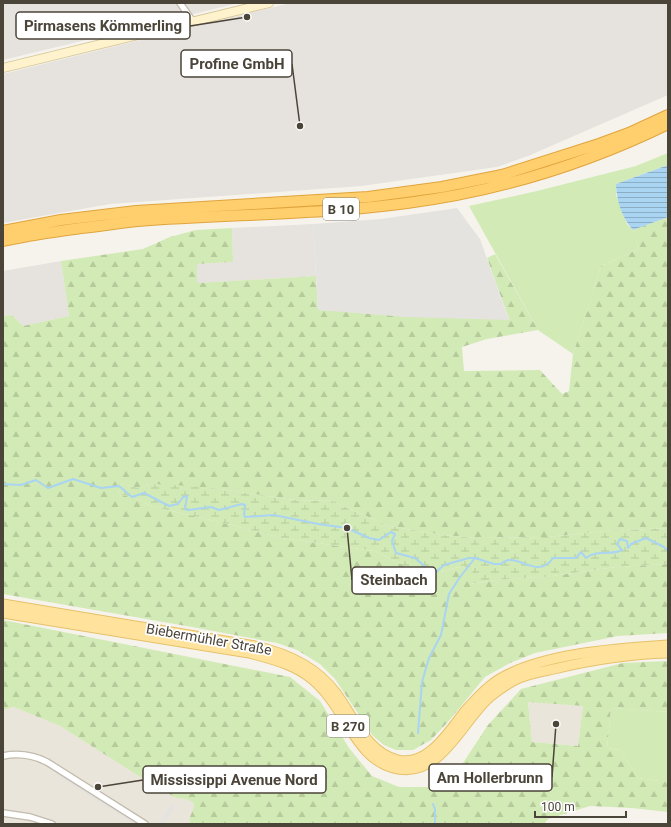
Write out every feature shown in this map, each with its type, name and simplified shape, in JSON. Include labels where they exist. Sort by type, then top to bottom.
[{"type":"highway","name":"B 10","points":[[3,231],[61,220],[136,211],[368,197],[442,187],[502,175],[599,144],[668,115]]},
{"type":"highway","name":"B 10","points":[[3,241],[25,236],[137,221],[326,210],[407,203],[486,188],[530,177],[629,143],[668,124]]},
{"type":"main road","name":"Biebermühler Straße","points":[[3,604],[275,650],[299,660],[317,673],[336,692],[362,732],[374,747],[386,756],[400,760],[414,759],[430,752],[444,738],[478,696],[512,672],[552,660],[589,653],[633,647],[668,645]]},
{"type":"main road","name":"B 270","points":[[3,613],[248,653],[282,662],[302,672],[324,691],[360,744],[370,756],[382,764],[399,769],[416,768],[426,765],[435,759],[448,747],[472,715],[489,697],[504,686],[525,676],[582,663],[668,653]]},
{"type":"street","points":[[180,3],[193,22]]},
{"type":"street","points":[[3,68],[269,3]]},
{"type":"street","points":[[3,756],[25,755],[40,758],[145,824]]},
{"type":"street","points":[[3,813],[52,824]]},
{"type":"shaded area","points":[[3,3],[239,3],[3,60]]},
{"type":"shaded area","points":[[290,3],[668,3],[668,95],[528,156],[497,167],[361,186],[110,204],[3,223],[3,74]]},
{"type":"shaded area","points":[[457,208],[480,239],[509,320],[406,317],[318,310],[313,224],[381,219]]},
{"type":"shaded area","points":[[313,224],[316,276],[197,283],[196,264],[233,262],[232,228]]},
{"type":"shaded area","points":[[61,261],[69,316],[23,326],[12,315],[3,316],[3,271]]},
{"type":"shaded area","points":[[528,701],[583,706],[578,746],[532,742]]},
{"type":"shaded area","points":[[14,707],[60,726],[176,798],[186,799],[193,802],[194,807],[190,817],[190,824],[3,824],[3,710]]},
{"type":"shaded area","points":[[60,772],[141,824],[134,824],[58,776]]},
{"type":"shaded area","points":[[171,804],[175,807],[164,824],[160,824],[159,823]]},
{"type":"green space","points":[[668,153],[668,165],[616,184],[616,195],[627,224],[633,230],[639,249],[601,266],[573,354],[538,330],[469,206],[537,191],[636,166]]},
{"type":"green space","points":[[668,217],[668,528],[604,531],[547,537],[475,538],[443,535],[389,526],[332,501],[294,500],[221,489],[149,484],[137,488],[122,483],[119,494],[141,500],[150,506],[281,538],[375,551],[425,576],[473,565],[472,584],[496,580],[552,576],[615,567],[668,564],[668,633],[618,636],[535,653],[510,663],[485,677],[431,740],[413,750],[396,750],[384,745],[373,736],[335,679],[320,664],[297,650],[277,643],[3,594],[3,316],[12,315],[23,326],[69,316],[61,261],[143,249],[170,237],[196,230],[232,228],[233,262],[197,264],[197,283],[316,276],[318,310],[509,319],[487,258],[495,254],[538,330],[487,339],[462,347],[464,371],[540,370],[562,394],[569,391],[573,354],[601,266],[639,249],[633,230]]},
{"type":"green space","points":[[122,483],[137,488],[149,484],[176,485],[221,489],[294,500],[332,501],[389,526],[443,535],[475,538],[547,537],[604,531],[668,528],[668,564],[615,567],[552,576],[496,580],[471,584],[473,565],[425,576],[375,551],[281,538],[150,506],[141,500],[119,494]]},
{"type":"green space","points":[[3,620],[290,677],[320,701],[349,748],[372,776],[399,787],[435,787],[463,763],[488,725],[521,689],[623,663],[668,661],[668,712],[611,708],[607,748],[620,750],[638,778],[668,782],[668,812],[590,806],[548,819],[544,824],[190,824],[190,817],[194,807],[193,802],[186,799],[176,798],[60,726],[14,707],[3,710]],"holes":[[[528,702],[583,706],[578,746],[532,742]]]},
{"type":"green space","points":[[611,708],[668,712],[668,782],[638,778],[620,750],[607,748]]},
{"type":"water","points":[[668,165],[668,217],[633,230],[620,208],[616,184]]},
{"type":"waterway","points":[[3,484],[21,485],[36,480],[48,488],[73,479],[101,488],[119,486],[132,497],[144,493],[169,506],[178,504],[183,497],[187,496],[185,509],[188,510],[211,507],[219,510],[242,504],[245,505],[245,517],[274,515],[347,528],[369,538],[379,540],[391,532],[395,534],[392,541],[396,553],[415,558],[428,569],[436,572],[444,565],[469,558],[475,558],[494,564],[501,564],[507,560],[513,560],[540,567],[547,565],[553,558],[576,558],[581,552],[586,558],[600,553],[618,552],[622,550],[617,544],[620,539],[627,541],[628,548],[631,544],[646,538],[664,547],[668,551]]},
{"type":"waterway","points":[[418,733],[422,682],[429,658],[441,635],[449,594],[475,558]]},
{"type":"waterway","points":[[433,804],[435,809],[435,824]]},
{"type":"place","name":"Pirmasens Kömmerling","points":[[247,17]]},
{"type":"place","name":"Profine GmbH","points":[[300,126]]},
{"type":"place","name":"Steinbach","points":[[347,528]]},
{"type":"place","name":"Am Hollerbrunn","points":[[556,724]]},
{"type":"place","name":"Mississippi Avenue Nord","points":[[98,787]]}]
